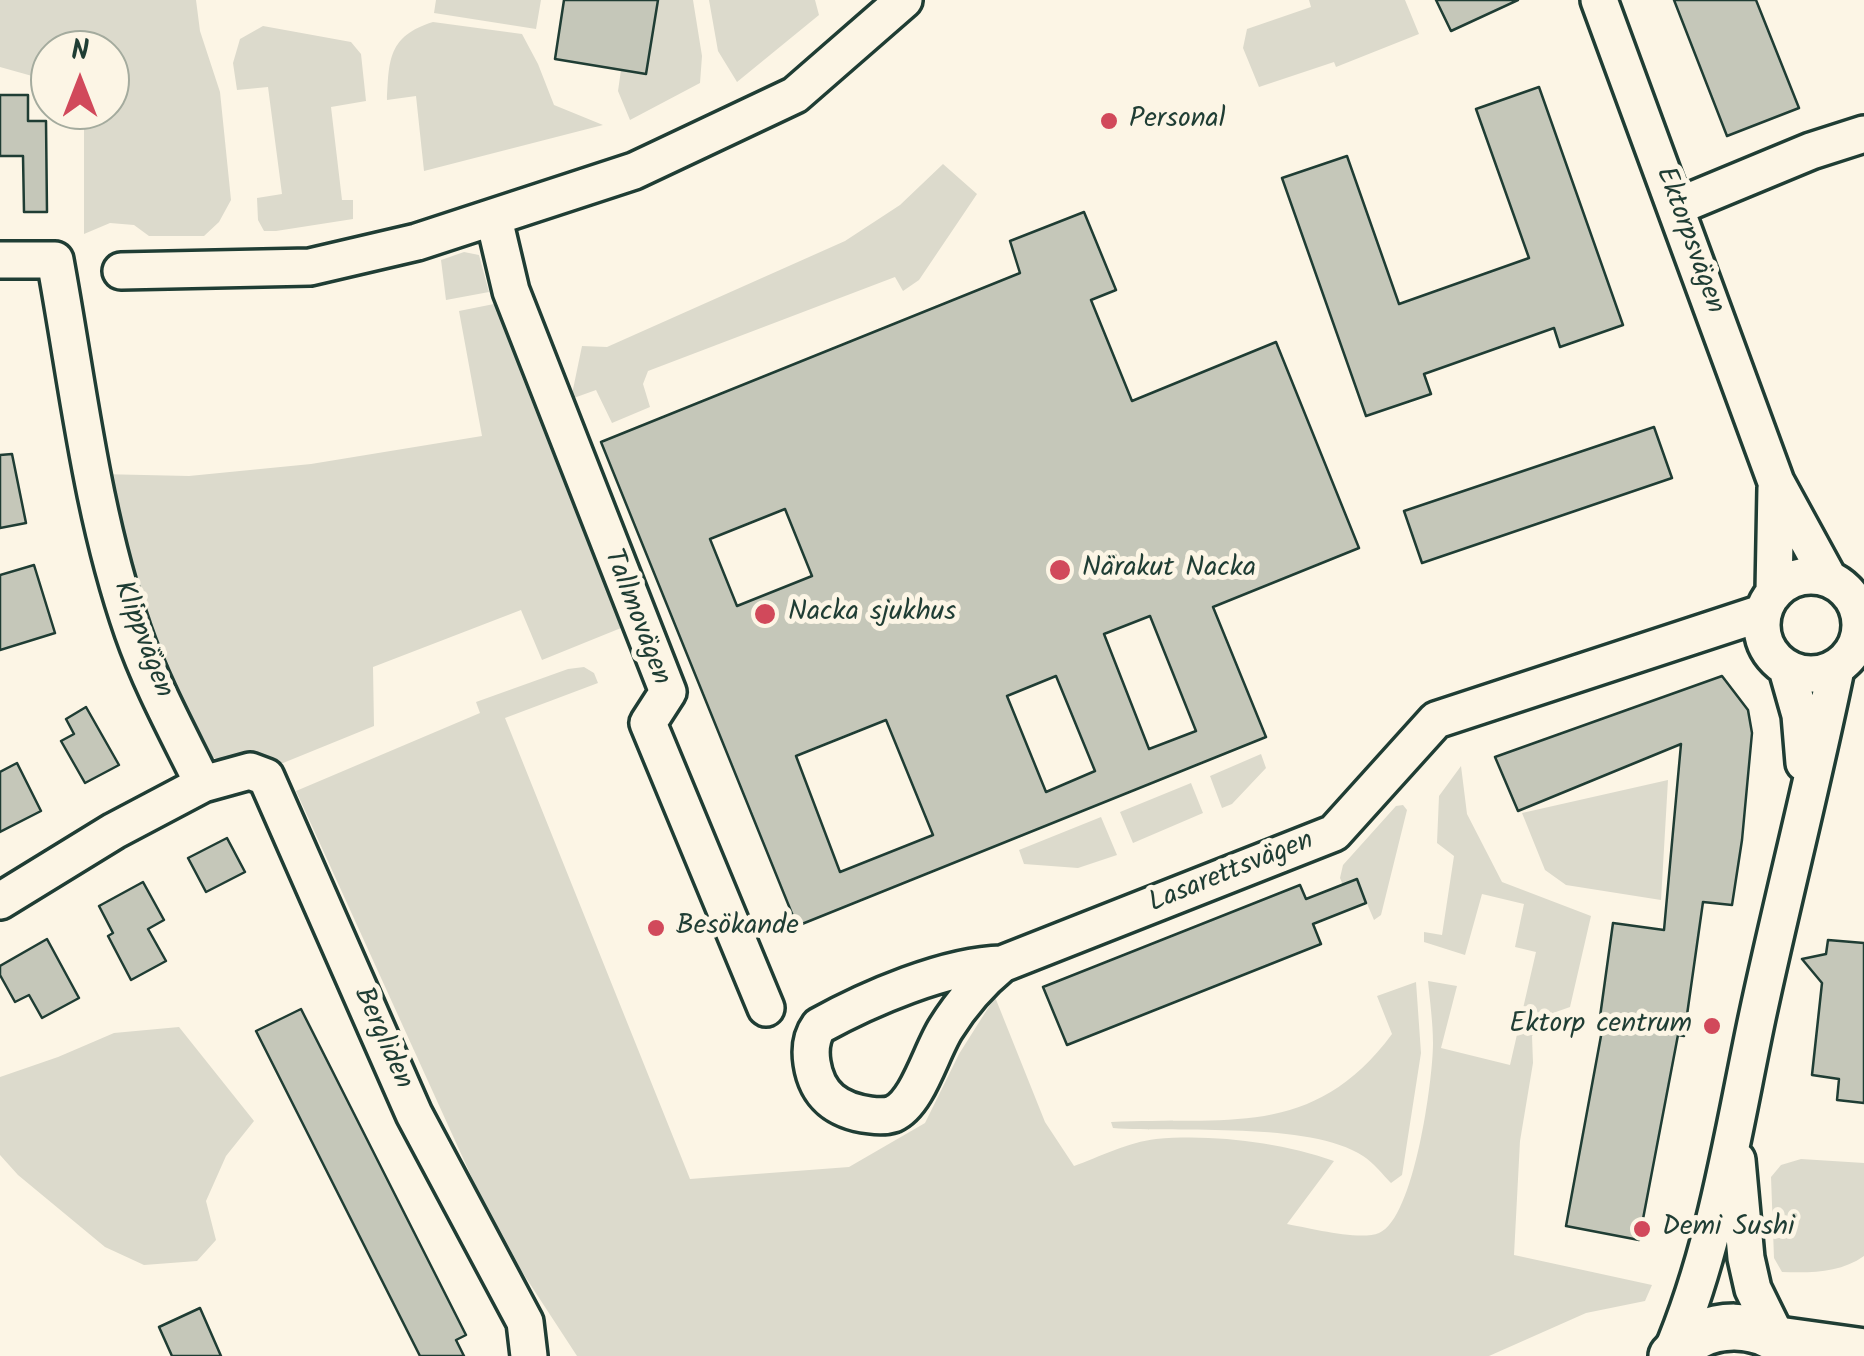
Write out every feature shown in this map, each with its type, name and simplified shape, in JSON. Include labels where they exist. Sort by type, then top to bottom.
[{"type":"main road","points":[[1671,1356],[1696,1336],[1715,1328],[1760,1330],[1787,1348],[1864,1352]]},
{"type":"street","points":[[121,271],[310,267],[417,242],[634,171],[795,95],[904,0]]},
{"type":"street","name":"Ektorpsvägen","points":[[1599,0],[1776,482],[1829,578]]},
{"type":"street","points":[[1676,207],[1811,150],[1864,134]]},
{"type":"street","name":"Tallmovägen","points":[[494,219],[511,291],[668,692],[648,723],[766,1008]]},
{"type":"street","name":"Klippvägen","points":[[0,260],[55,260],[105,541],[134,635],[203,784]]},
{"type":"street","name":"Ektorpsvägen","points":[[1768,602],[1776,482]]},
{"type":"street","points":[[1808,576],[1829,578],[1846,590],[1858,606],[1863,627],[1849,658],[1836,669],[1820,675],[1803,675],[1787,669],[1764,644],[1768,602],[1790,580],[1808,576]]},
{"type":"street","name":"Lasarettsvägen","points":[[1002,964],[975,989],[946,1028],[912,1097],[894,1114],[877,1116],[841,1107],[817,1086],[811,1052],[818,1026],[872,998],[978,965],[1002,964],[1334,834],[1436,720],[1768,602]]},
{"type":"street","points":[[1787,669],[1800,715],[1807,799]]},
{"type":"street","points":[[1671,1356],[1692,1301],[1735,1134],[1836,669]]},
{"type":"street","name":"Bergliden","points":[[203,784],[250,771],[266,776],[414,1114],[526,1322],[530,1356]]},
{"type":"street","points":[[0,901],[114,831],[203,784]]},
{"type":"street","points":[[1735,1134],[1746,1258],[1753,1289],[1787,1348]]},
{"type":"shaded area","points":[[0,0],[196,0],[200,31],[220,92],[231,200],[219,222],[204,236],[149,236],[134,225],[110,223],[84,234],[84,130],[130,130],[130,30],[30,30],[30,75],[0,67]]},
{"type":"shaded area","points":[[436,0],[541,0],[536,29],[434,13]]},
{"type":"shaded area","points":[[658,0],[693,0],[702,56],[700,83],[630,120],[618,91],[621,70],[646,73]]},
{"type":"shaded area","points":[[709,0],[815,0],[819,15],[737,82],[718,51]]},
{"type":"shaded area","points":[[1309,0],[1405,0],[1419,34],[1336,67],[1334,62],[1259,87],[1243,48],[1247,29],[1311,7]]},
{"type":"shaded area","points":[[433,22],[522,34],[554,105],[603,125],[424,171],[416,96],[387,100],[391,61],[399,42]]},
{"type":"shaded area","points":[[263,26],[351,42],[361,54],[366,101],[331,107],[342,200],[353,200],[353,219],[276,231],[264,231],[258,220],[257,198],[282,194],[268,87],[237,90],[233,63],[240,39]]},
{"type":"shaded area","points":[[943,164],[977,194],[919,280],[903,291],[895,277],[648,371],[643,384],[650,407],[612,423],[596,390],[571,399],[582,346],[607,347],[845,241],[900,205]]},
{"type":"shaded area","points":[[464,252],[479,255],[489,292],[446,300],[441,260]]},
{"type":"shaded area","points":[[499,303],[522,377],[621,628],[542,660],[521,610],[373,667],[374,726],[283,763],[257,764],[207,757],[177,711],[122,562],[99,474],[189,476],[311,464],[482,436],[459,311]]},
{"type":"shaded area","points":[[584,667],[594,673],[598,683],[505,718],[690,1179],[849,1167],[925,1123],[959,1054],[995,997],[1045,1122],[1074,1166],[1125,1146],[1156,1139],[1269,1144],[1334,1161],[1287,1224],[1347,1235],[1379,1233],[1402,1203],[1419,1147],[1433,1043],[1428,981],[1457,986],[1441,1048],[1510,1065],[1536,952],[1515,947],[1524,904],[1482,894],[1465,955],[1424,942],[1424,932],[1442,935],[1454,856],[1437,843],[1439,796],[1461,766],[1467,814],[1502,882],[1591,916],[1570,1007],[1553,1013],[1532,1036],[1533,1063],[1520,1141],[1514,1255],[1652,1285],[1645,1301],[1586,1313],[1489,1356],[577,1356],[498,1235],[296,791],[480,713],[476,702],[568,669]]},
{"type":"shaded area","points":[[1261,754],[1266,768],[1232,804],[1222,808],[1210,776]]},
{"type":"shaded area","points":[[1668,780],[1661,900],[1566,885],[1545,870],[1522,813]]},
{"type":"shaded area","points":[[1191,783],[1203,813],[1133,843],[1120,812]]},
{"type":"shaded area","points":[[1403,805],[1407,810],[1381,915],[1374,920],[1357,880],[1343,885],[1343,865],[1396,806]]},
{"type":"shaded area","points":[[1101,817],[1117,855],[1078,868],[1024,864],[1019,850]]},
{"type":"shaded area","points":[[1416,982],[1421,1053],[1402,1175],[1391,1183],[1363,1156],[1311,1138],[1242,1131],[1113,1128],[1111,1122],[1264,1116],[1331,1092],[1362,1068],[1392,1034],[1377,996]]},
{"type":"shaded area","points":[[179,1027],[254,1121],[226,1156],[206,1201],[216,1240],[197,1261],[144,1265],[105,1247],[18,1175],[0,1155],[0,1077],[114,1033]]},
{"type":"shaded area","points":[[1801,1159],[1864,1163],[1864,1256],[1855,1262],[1825,1271],[1782,1272],[1774,1258],[1771,1177],[1781,1165]]},
{"type":"building","points":[[564,0],[658,0],[646,74],[555,59]]},
{"type":"building","points":[[1436,0],[1518,0],[1451,31]]},
{"type":"building","points":[[1674,0],[1756,0],[1799,108],[1727,136]]},
{"type":"building","points":[[1539,87],[1623,325],[1560,347],[1554,328],[1424,374],[1431,394],[1366,416],[1282,178],[1347,156],[1399,304],[1529,258],[1476,109]]},
{"type":"building","points":[[0,95],[28,95],[30,130],[46,130],[47,212],[24,212],[23,156],[0,156]]},
{"type":"building","points":[[1084,212],[1116,290],[1091,300],[1132,401],[1276,342],[1359,548],[1213,607],[1266,737],[797,926],[601,442],[1020,273],[1010,241]],"holes":[[[785,509],[812,576],[737,606],[710,539]],[[1150,616],[1196,731],[1149,749],[1104,634]],[[1056,676],[1095,771],[1046,792],[1007,696]],[[886,720],[933,835],[840,872],[796,756]]]},
{"type":"building","points":[[1654,427],[1672,478],[1422,563],[1404,511]]},
{"type":"building","points":[[12,454],[26,523],[0,528],[0,455]]},
{"type":"building","points":[[34,565],[55,633],[0,650],[0,575]]},
{"type":"building","points":[[1722,676],[1748,710],[1752,733],[1742,840],[1732,905],[1703,902],[1684,1036],[1678,1035],[1639,1240],[1566,1226],[1603,1025],[1599,1024],[1613,923],[1664,930],[1681,744],[1518,811],[1495,757]]},
{"type":"building","points":[[86,707],[119,765],[85,783],[61,741],[74,734],[66,719]]},
{"type":"building","points":[[17,763],[41,811],[0,832],[0,772]]},
{"type":"building","points":[[227,838],[245,872],[206,892],[188,858]]},
{"type":"building","points":[[1357,879],[1366,903],[1313,924],[1321,944],[1067,1045],[1043,987],[1300,885],[1306,899]]},
{"type":"building","points":[[143,882],[164,920],[148,929],[166,961],[131,980],[108,936],[113,933],[99,906]]},
{"type":"building","points":[[47,939],[79,998],[42,1018],[29,995],[15,1002],[0,975],[0,966]]},
{"type":"building","points":[[1828,940],[1864,943],[1864,1103],[1837,1100],[1839,1079],[1812,1075],[1822,983],[1802,959],[1826,954]]},
{"type":"building","points":[[301,1009],[466,1335],[456,1340],[464,1356],[420,1356],[256,1031]]},
{"type":"building","points":[[200,1308],[221,1356],[172,1356],[159,1327]]},
{"type":"place","name":"Personal","points":[[1109,121]]},
{"type":"place","name":"Närakut Nacka","points":[[1060,570]]},
{"type":"place","name":"Nacka sjukhus","points":[[765,614]]},
{"type":"place","name":"Besökande","points":[[656,928]]},
{"type":"place","name":"Ektorp centrum","points":[[1712,1026]]},
{"type":"place","name":"Demi Sushi","points":[[1642,1229]]}]
